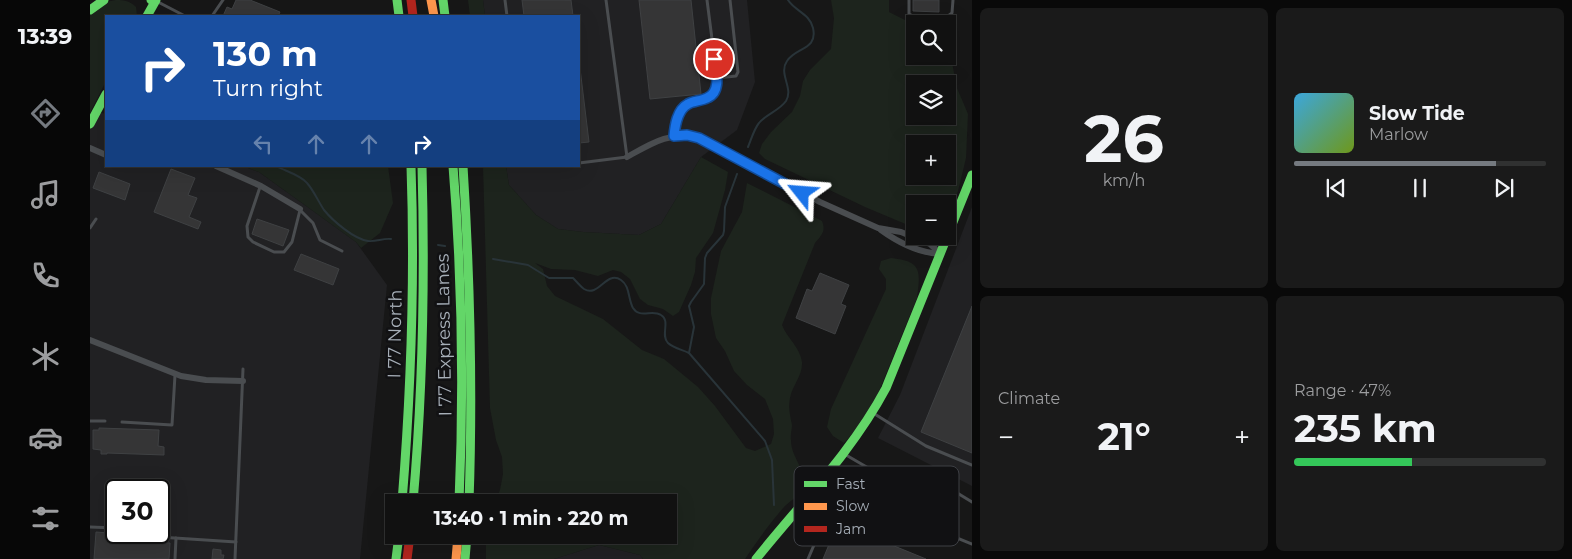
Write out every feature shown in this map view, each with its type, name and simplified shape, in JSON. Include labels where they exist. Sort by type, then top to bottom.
[{"type":"main road","points":[[90,10],[104,0]]},
{"type":"main road","points":[[148,15],[155,0],[150,0]]},
{"type":"main road","points":[[397,0],[399,15]]},
{"type":"main road","points":[[411,0],[413,15]]},
{"type":"main road","points":[[431,0],[434,15]]},
{"type":"main road","points":[[443,0],[446,15]]},
{"type":"main road","points":[[90,124],[105,96]]},
{"type":"main road","name":"I 77 North","points":[[403,494],[408,428],[412,324],[413,238],[411,167]]},
{"type":"main road","name":"I 77 Express Lanes","points":[[414,494],[424,325],[422,167]]},
{"type":"main road","name":"I 77 Express Lanes","points":[[453,167],[458,216],[462,320],[460,494]]},
{"type":"main road","points":[[463,167],[471,320],[472,425],[469,494]]},
{"type":"main road","points":[[833,466],[873,413],[886,388],[972,174]]},
{"type":"main road","points":[[756,559],[794,512]]},
{"type":"main road","points":[[396,559],[398,544]]},
{"type":"main road","points":[[407,559],[409,544]]},
{"type":"main road","points":[[456,559],[457,544]]},
{"type":"main road","points":[[465,559],[466,544]]},
{"type":"street","points":[[627,156],[658,140],[687,135],[699,138],[820,202],[878,228],[898,242],[926,254],[941,254]]},
{"type":"street","points":[[90,148],[105,155]]},
{"type":"street","points":[[218,167],[261,186],[300,209]]},
{"type":"street","points":[[878,228],[901,232],[930,244],[941,254]]},
{"type":"street","points":[[90,340],[175,374],[206,380],[243,381]]},
{"type":"lane","points":[[155,0],[183,15]]},
{"type":"lane","points":[[213,15],[224,0]]},
{"type":"lane","points":[[505,0],[507,15]]},
{"type":"lane","points":[[580,163],[627,156],[606,0]]},
{"type":"lane","points":[[674,136],[676,123],[683,108],[688,104],[712,95],[717,85],[707,0]]},
{"type":"lane","points":[[717,78],[736,76],[738,72],[730,0]]},
{"type":"lane","points":[[909,0],[909,14],[913,16],[950,16],[953,0]]},
{"type":"lane","points":[[261,186],[247,226],[247,233],[253,242],[274,252],[284,252],[292,242],[300,209]]},
{"type":"lane","points":[[300,209],[313,223],[320,240],[342,251]]},
{"type":"lane","points":[[90,228],[96,219]]},
{"type":"lane","points":[[235,559],[243,369]]},
{"type":"lane","points":[[122,422],[172,425],[175,374]]},
{"type":"lane","points":[[873,413],[926,446],[972,464]]},
{"type":"lane","points":[[90,420],[105,421]]},
{"type":"lane","points":[[843,454],[865,466]]},
{"type":"lane","points":[[959,494],[972,502]]},
{"type":"lane","points":[[90,527],[105,528]]},
{"type":"lane","points":[[170,538],[236,542]]},
{"type":"lane","points":[[175,559],[176,538]]},
{"type":"lane","points":[[959,539],[972,544]]},
{"type":"lane","points":[[808,559],[814,546]]},
{"type":"shaded area","points":[[116,0],[127,1],[136,7],[137,15],[105,15],[105,83],[90,113],[90,15],[106,2]]},
{"type":"shaded area","points":[[468,0],[483,0],[485,15],[470,15]]},
{"type":"shaded area","points":[[483,0],[747,0],[755,82],[737,130],[701,157],[661,224],[639,235],[558,229],[536,215],[509,185],[506,167],[580,167],[580,15],[485,15]]},
{"type":"shaded area","points":[[831,0],[889,0],[889,12],[906,20],[906,65],[952,65],[954,75],[906,75],[906,125],[956,125],[956,83],[968,114],[966,158],[956,196],[906,195],[906,224],[865,207],[765,159],[759,153],[762,144],[771,132],[792,112],[800,96],[803,81],[810,70],[831,49],[834,18]]},
{"type":"shaded area","points":[[97,112],[105,114],[105,167],[246,167],[259,172],[356,242],[387,285],[360,559],[90,559],[90,124]]},
{"type":"shaded area","points":[[701,157],[728,172],[713,233],[696,258],[695,272],[691,285],[679,312],[673,316],[663,309],[648,305],[640,299],[630,279],[621,272],[613,270],[598,276],[575,270],[551,269],[535,263],[543,269],[547,286],[555,296],[603,319],[642,350],[664,359],[698,387],[715,406],[746,448],[755,451],[771,444],[774,434],[773,419],[765,399],[747,385],[734,371],[725,351],[716,338],[711,314],[711,298],[721,251],[742,212],[747,183],[822,221],[823,233],[815,243],[782,325],[799,352],[802,362],[801,371],[791,394],[789,405],[792,425],[792,447],[799,466],[794,466],[794,498],[774,519],[745,559],[643,559],[640,555],[599,545],[554,559],[486,559],[486,544],[677,544],[677,494],[498,494],[503,474],[502,457],[496,440],[490,408],[483,167],[506,167],[509,185],[536,215],[558,229],[639,235],[661,224]]},
{"type":"shaded area","points":[[246,167],[388,167],[393,203],[380,233],[361,248],[356,242],[259,172]]},
{"type":"shaded area","points":[[972,207],[972,486],[959,479],[959,466],[933,466],[878,438],[900,395]]},
{"type":"shaded area","points":[[891,258],[901,259],[917,269],[919,280],[917,298],[875,401],[860,425],[844,443],[833,436],[827,427],[831,409],[886,289],[886,279],[879,269],[881,261]]},
{"type":"shaded area","points":[[599,545],[640,555],[643,559],[554,559]]},
{"type":"building","points":[[236,0],[250,0],[280,12],[278,15],[223,15],[227,7],[232,9]]},
{"type":"building","points":[[522,0],[571,0],[573,15],[524,15]]},
{"type":"building","points":[[639,0],[691,0],[701,94],[650,99]]},
{"type":"building","points":[[913,0],[939,0],[939,12],[913,11]]},
{"type":"building","points":[[580,68],[589,142],[580,143]]},
{"type":"building","points":[[171,169],[195,178],[188,195],[197,198],[189,217],[201,222],[198,229],[154,212]]},
{"type":"building","points":[[99,172],[130,184],[125,200],[93,188]]},
{"type":"building","points":[[257,219],[289,230],[283,246],[252,234]]},
{"type":"building","points":[[301,254],[339,269],[333,285],[294,270]]},
{"type":"building","points":[[820,273],[849,285],[841,304],[846,306],[835,334],[796,318],[807,289],[812,291]]},
{"type":"building","points":[[972,306],[972,453],[921,432]]},
{"type":"building","points":[[99,428],[159,430],[158,446],[164,447],[164,455],[101,454],[101,450],[93,449],[93,430],[99,430]]},
{"type":"building","points":[[96,532],[105,533],[105,544],[170,544],[169,559],[94,559]]},
{"type":"building","points":[[828,546],[894,546],[926,559],[823,559]]},
{"type":"building","points":[[213,549],[221,550],[221,555],[224,555],[223,559],[212,559]]},
{"type":"waterway","points":[[748,147],[759,123],[786,101],[788,91],[784,71],[787,61],[791,56],[809,44],[814,35],[809,19],[788,0]]},
{"type":"waterway","points":[[278,167],[304,180],[312,189],[324,210],[338,224],[356,237],[368,241],[391,239]]},
{"type":"waterway","points":[[737,174],[725,207],[723,235],[707,253],[705,258],[704,284],[689,306],[694,327],[689,353],[765,441],[772,460],[774,505]]},
{"type":"waterway","points":[[438,245],[445,246]]},
{"type":"waterway","points":[[493,259],[528,265],[549,278],[573,278],[584,289],[589,291],[594,290],[611,278],[621,280],[626,286],[633,308],[639,313],[658,313],[661,315],[665,321],[665,336],[668,343],[675,348],[689,353]]},
{"type":"traffic: fast","points":[[90,10],[104,0]]},
{"type":"traffic: fast","points":[[151,0],[155,1]]},
{"type":"traffic: fast","points":[[148,15],[156,0]]},
{"type":"traffic: fast","points":[[397,0],[399,15]]},
{"type":"traffic: fast","points":[[443,0],[445,15]]},
{"type":"traffic: fast","points":[[90,124],[105,96]]},
{"type":"traffic: fast","points":[[403,494],[411,334],[413,250],[411,167]]},
{"type":"traffic: fast","points":[[414,494],[422,334],[422,167]]},
{"type":"traffic: fast","points":[[453,167],[461,334],[459,494]]},
{"type":"traffic: fast","points":[[463,167],[470,334],[469,494]]},
{"type":"traffic: fast","points":[[833,466],[858,434],[886,388],[972,175]]},
{"type":"traffic: fast","points":[[756,559],[794,513]]},
{"type":"traffic: fast","points":[[396,559],[398,544]]},
{"type":"traffic: fast","points":[[465,559],[466,544]]},
{"type":"traffic: slow","points":[[431,0],[434,15]]},
{"type":"traffic: slow","points":[[456,559],[457,544]]},
{"type":"traffic: jam","points":[[411,0],[413,15]]},
{"type":"traffic: jam","points":[[407,559],[409,544]]},
{"type":"route","points":[[714,59],[717,78],[715,90],[707,98],[688,104],[683,108],[676,123],[674,136],[687,135],[699,138],[802,193]]}]
